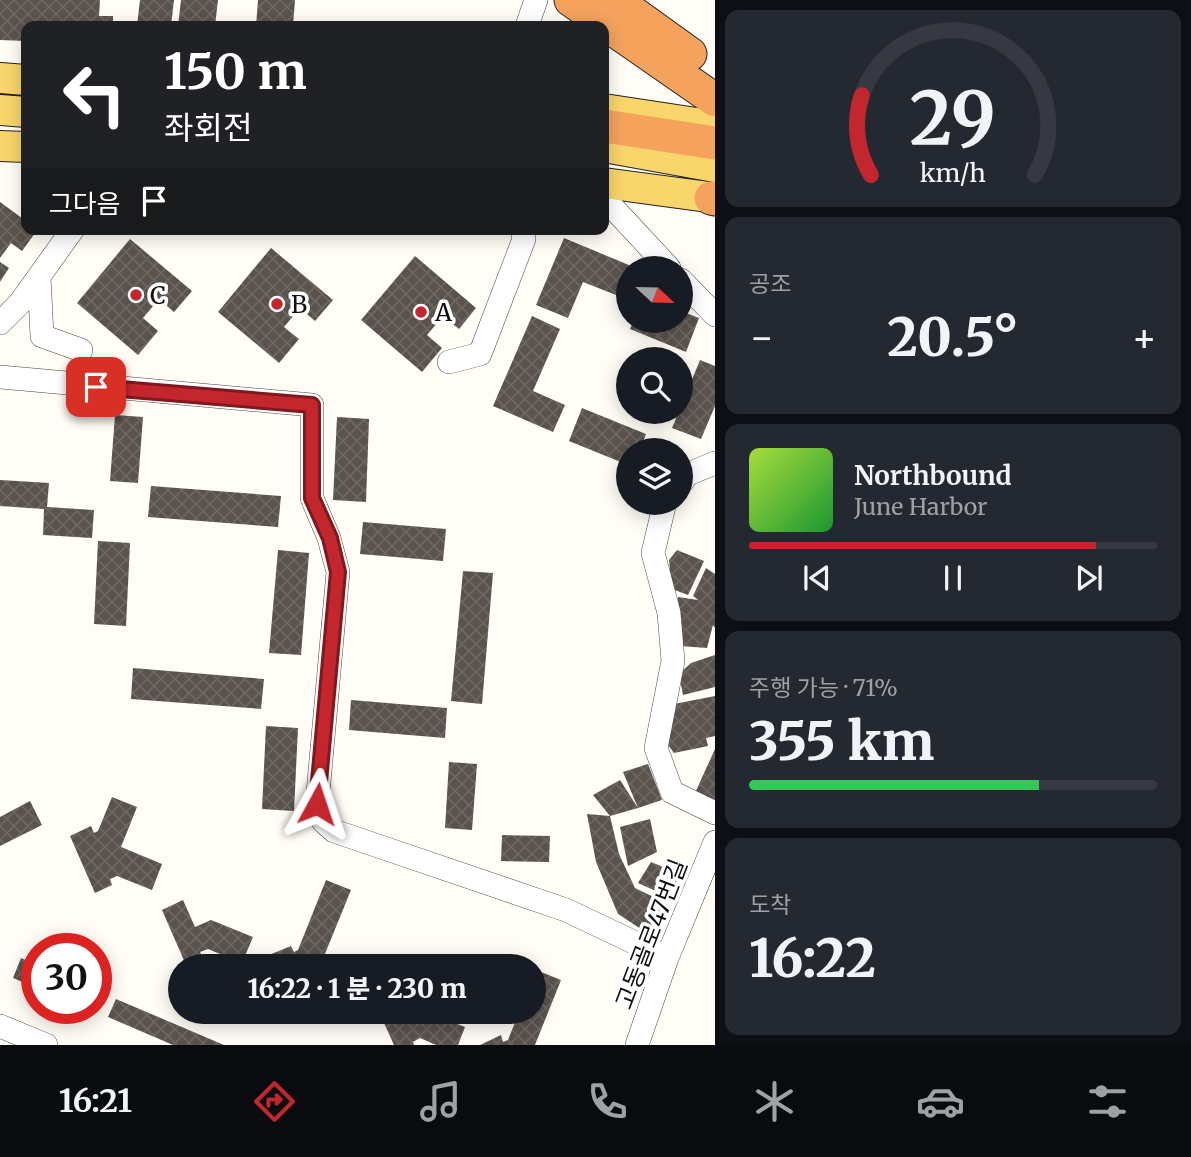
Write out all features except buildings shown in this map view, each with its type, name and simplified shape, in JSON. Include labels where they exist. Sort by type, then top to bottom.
[{"type":"highway","points":[[571,0],[601,21]]},
{"type":"highway","points":[[615,0],[715,72]]},
{"type":"highway","points":[[609,26],[715,100]]},
{"type":"highway","points":[[609,127],[715,143]]},
{"type":"main road","points":[[0,78],[21,80]]},
{"type":"main road","points":[[0,110],[21,112]]},
{"type":"main road","points":[[609,110],[715,126]]},
{"type":"main road","points":[[0,146],[21,147]]},
{"type":"main road","points":[[609,149],[714,192]]},
{"type":"main road","points":[[609,183],[714,192]]},
{"type":"street","points":[[529,21],[536,0]]},
{"type":"street","points":[[609,203],[659,256]]},
{"type":"street","points":[[0,323],[20,303],[69,235]]},
{"type":"street","points":[[449,362],[480,354],[524,239],[523,235]]},
{"type":"street","points":[[39,276],[42,336],[81,350]]},
{"type":"street","points":[[693,292],[715,315]]},
{"type":"street","points":[[0,377],[312,405],[312,498],[330,538],[338,572],[317,804],[323,821],[334,831],[566,910],[667,958]]},
{"type":"street","points":[[693,472],[715,463]]},
{"type":"street","points":[[662,515],[653,553],[669,612],[673,661],[656,748],[672,792],[715,813]]},
{"type":"street","name":"고동골로47번길","points":[[637,1045],[667,958],[715,842]]},
{"type":"street","points":[[0,1026],[46,1045]]},
{"type":"place","name":"C","points":[[136,295]]},
{"type":"place","name":"B","points":[[277,304]]},
{"type":"place","name":"A","points":[[421,312]]},
{"type":"route","points":[[96,387],[312,405],[312,498],[330,538],[338,572],[317,804]]}]
